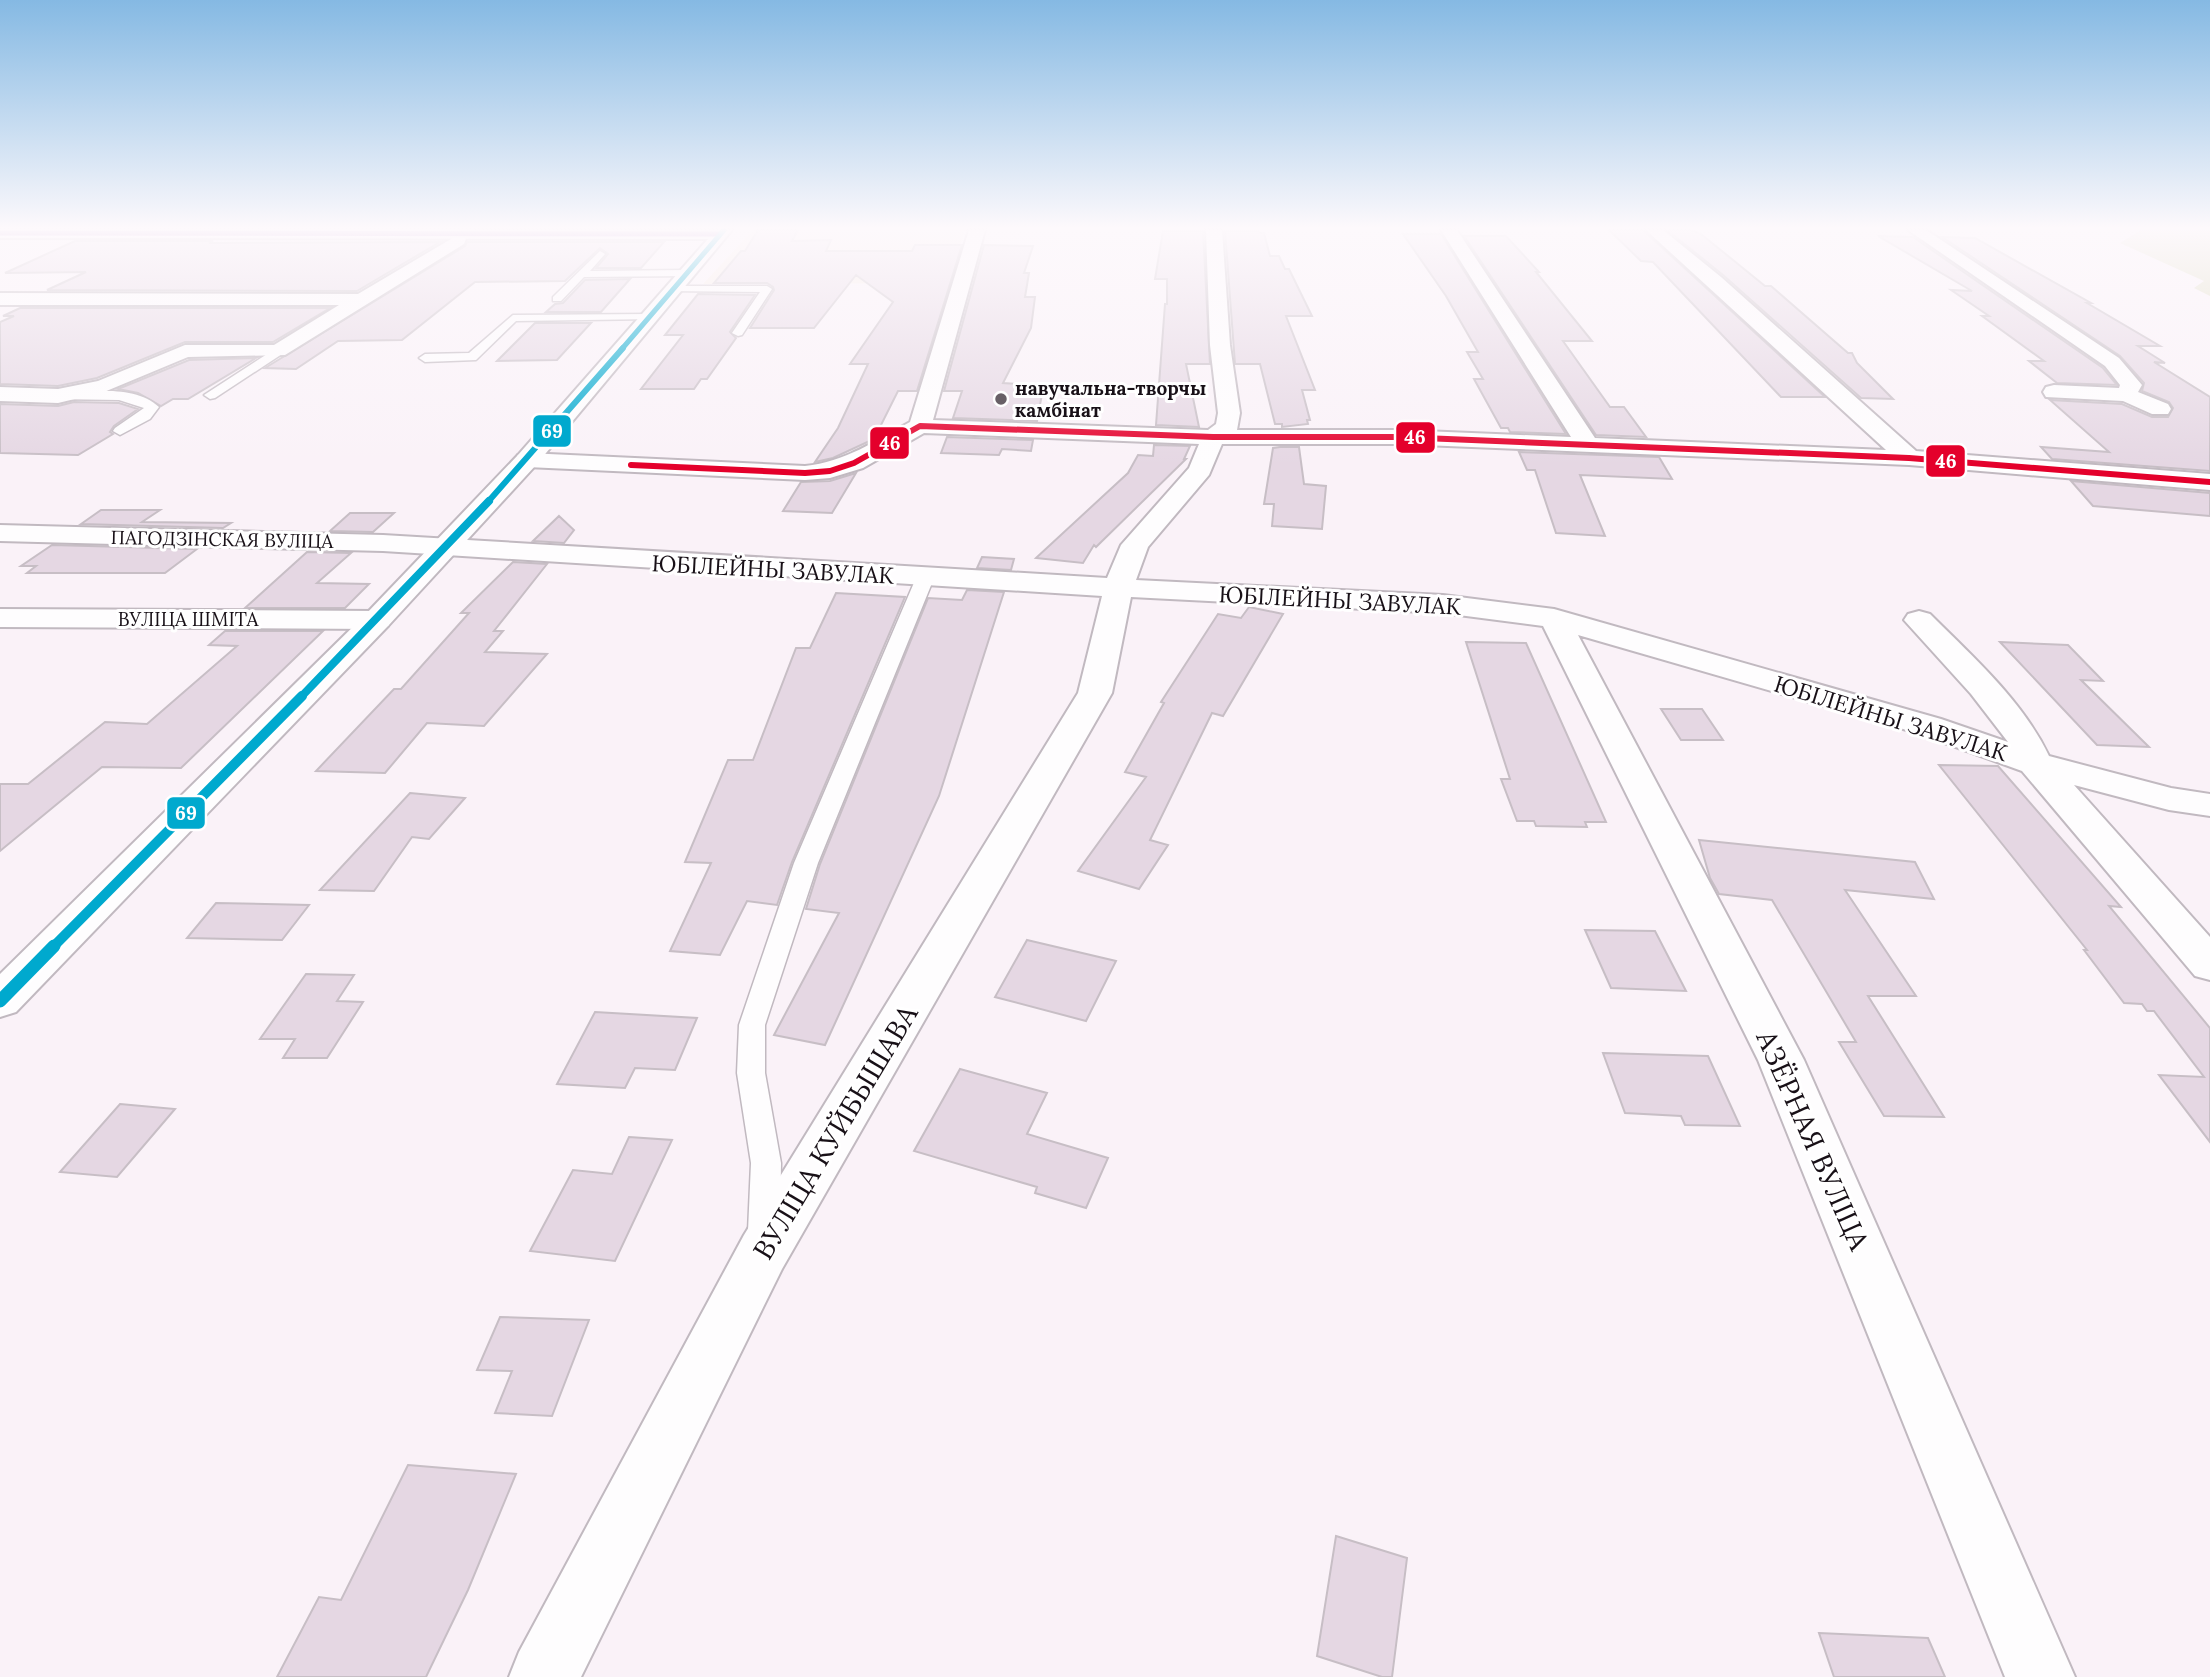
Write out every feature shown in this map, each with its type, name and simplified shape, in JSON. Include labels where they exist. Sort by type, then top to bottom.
[{"type":"street","points":[[0,394],[58,396],[104,386],[185,351],[278,351],[348,308]]},
{"type":"street","points":[[0,1001],[377,620],[527,460],[657,308]]},
{"type":"street","points":[[920,426],[954,308]]},
{"type":"street","name":"ВУЛІЦА КУЙБЫШАВА","points":[[544,1677],[763,1252],[1094,693],[1118,588],[1135,545],[1200,470],[1213,437],[1227,427],[1229,413],[1218,308]]},
{"type":"street","points":[[1500,308],[1588,444]]},
{"type":"street","points":[[1744,308],[1909,458]]},
{"type":"street","points":[[2032,308],[2112,362],[2131,385],[2126,395]]},
{"type":"street","points":[[2054,392],[2126,395],[2160,409]]},
{"type":"street","points":[[527,460],[805,473],[830,471],[854,463],[920,426],[1213,437],[1399,437],[1588,444],[1909,458],[2210,482]]},
{"type":"street","name":"ПАГОДЗІНСКАЯ ВУЛІЦА","points":[[0,533],[383,543],[443,549]]},
{"type":"street","name":"ЮБІЛЕЙНЫ ЗАВУЛАК","points":[[443,549],[925,578],[1443,604],[1554,618],[1929,726],[2035,763],[2169,799],[2210,805]]},
{"type":"street","name":"ВУЛІЦА ШМІТА","points":[[0,618],[377,620]]},
{"type":"street","name":"АЗЁРНАЯ ВУЛІЦА","points":[[1554,618],[1781,1060],[2040,1677]]},
{"type":"street","points":[[1919,620],[1983,687],[2021,733],[2035,763],[2210,965]]},
{"type":"lane","points":[[738,333],[754,308]]},
{"type":"lane","points":[[425,358],[472,357],[513,318],[650,317]]},
{"type":"lane","points":[[210,395],[278,351]]},
{"type":"lane","points":[[58,396],[145,402],[152,407],[145,416],[120,431]]},
{"type":"lane","points":[[763,1252],[766,1163],[751,1073],[752,1025],[806,863],[925,578]]},
{"type":"building","points":[[19,308],[330,308],[273,342],[185,342],[97,378],[58,386],[0,384],[0,322],[14,316],[3,316]]},
{"type":"building","points":[[363,308],[442,308],[402,340],[338,341],[296,369],[265,368]]},
{"type":"building","points":[[550,308],[604,308],[601,312],[546,312]]},
{"type":"building","points":[[687,308],[746,308],[730,332],[736,338],[707,379],[701,379],[694,389],[641,389],[683,335],[665,335]]},
{"type":"building","points":[[762,308],[830,308],[814,328],[750,328]]},
{"type":"building","points":[[889,308],[943,308],[917,391],[898,391],[874,439],[833,458],[815,462],[838,428],[868,364],[850,364]]},
{"type":"building","points":[[967,308],[1034,308],[1031,328],[1003,383],[1018,384],[1015,394],[1042,394],[1037,421],[953,418],[962,391],[944,391]]},
{"type":"building","points":[[1165,308],[1207,308],[1210,364],[1186,364],[1199,427],[1156,425]]},
{"type":"building","points":[[1231,308],[1308,308],[1312,316],[1286,316],[1315,390],[1302,390],[1310,420],[1307,420],[1308,424],[1282,427],[1282,424],[1275,424],[1260,364],[1235,364]]},
{"type":"building","points":[[1453,308],[1487,308],[1566,434],[1510,432],[1508,428],[1501,428],[1474,379],[1483,379],[1467,352],[1478,352]]},
{"type":"building","points":[[1512,308],[1565,308],[1592,341],[1563,341],[1610,407],[1624,407],[1646,437],[1596,435]]},
{"type":"building","points":[[1697,308],[1728,308],[1825,397],[1781,397]]},
{"type":"building","points":[[1760,308],[1797,308],[1848,353],[1852,353],[1857,363],[1893,399],[1861,398]]},
{"type":"building","points":[[1978,308],[2016,308],[2103,368],[2117,385],[2057,383],[2029,361],[2044,361],[1982,316],[1989,316]]},
{"type":"building","points":[[2049,308],[2096,308],[2160,346],[2138,346],[2165,363],[2154,362],[2210,397],[2210,471],[2052,459],[2041,447],[2109,452],[2050,400],[2122,404],[2152,417],[2168,417],[2173,408],[2169,402],[2142,391],[2144,383],[2120,356]]},
{"type":"building","points":[[535,323],[591,323],[557,360],[497,361]]},
{"type":"building","points":[[256,358],[188,399],[173,399],[161,406],[138,393],[118,389],[189,360]]},
{"type":"building","points":[[74,402],[119,403],[138,409],[114,426],[110,432],[113,434],[78,455],[0,453],[0,404],[58,406]]},
{"type":"building","points":[[947,437],[1033,440],[1031,451],[1002,449],[999,455],[941,453]]},
{"type":"building","points":[[1154,445],[1190,446],[1186,459],[1096,547],[1094,545],[1083,563],[1036,558],[1128,473],[1138,455],[1153,456]]},
{"type":"building","points":[[1299,447],[1304,484],[1326,486],[1322,529],[1272,526],[1274,504],[1264,504],[1273,448]]},
{"type":"building","points":[[1519,452],[1659,457],[1672,479],[1580,475],[1605,536],[1556,533],[1535,470],[1527,470]]},
{"type":"building","points":[[856,473],[832,513],[783,511],[801,482],[830,481]]},
{"type":"building","points":[[2071,481],[2210,493],[2210,516],[2093,506]]},
{"type":"building","points":[[101,510],[160,510],[142,522],[231,523],[223,528],[81,524]]},
{"type":"building","points":[[350,513],[394,513],[373,532],[330,531]]},
{"type":"building","points":[[559,516],[574,530],[564,543],[533,541]]},
{"type":"building","points":[[52,545],[197,549],[165,573],[27,573],[36,566],[21,566]]},
{"type":"building","points":[[307,552],[351,553],[317,583],[369,584],[345,608],[245,608]]},
{"type":"building","points":[[982,557],[1014,559],[1011,570],[977,568]]},
{"type":"building","points":[[513,562],[547,564],[494,631],[503,631],[485,652],[547,654],[484,726],[427,723],[385,773],[316,771],[394,689],[401,689],[469,613],[461,613]]},
{"type":"building","points":[[967,590],[1004,592],[939,796],[825,1045],[774,1035],[839,913],[806,909],[820,864],[928,598],[962,600]]},
{"type":"building","points":[[836,593],[905,597],[792,862],[777,905],[747,901],[720,955],[670,951],[711,863],[685,862],[728,760],[753,760],[796,648],[810,648]]},
{"type":"building","points":[[1249,607],[1283,614],[1223,716],[1212,713],[1150,840],[1168,845],[1139,889],[1078,871],[1146,777],[1125,772],[1164,703],[1161,702],[1218,614],[1241,618]]},
{"type":"building","points":[[225,631],[323,631],[181,768],[102,767],[0,851],[0,784],[28,784],[105,722],[147,724],[237,646],[209,645]]},
{"type":"building","points":[[1466,642],[1526,643],[1606,822],[1585,822],[1587,827],[1536,826],[1534,821],[1517,821],[1501,779],[1510,779]]},
{"type":"building","points":[[2000,642],[2068,645],[2103,681],[2081,680],[2149,747],[2097,745]]},
{"type":"building","points":[[1661,709],[1702,709],[1723,740],[1681,740]]},
{"type":"building","points":[[1939,765],[1998,766],[2121,907],[2109,906],[2210,1028],[2210,1142],[2159,1075],[2204,1077],[2154,1011],[2147,1011],[2142,1004],[2124,1003],[2084,950],[2087,950]]},
{"type":"building","points":[[410,793],[465,798],[429,839],[412,837],[374,891],[320,890]]},
{"type":"building","points":[[1699,840],[1915,862],[1934,899],[1845,890],[1916,996],[1868,996],[1944,1117],[1884,1116],[1839,1042],[1856,1042],[1772,900],[1719,894],[1710,878]]},
{"type":"building","points":[[216,903],[309,905],[282,940],[187,938]]},
{"type":"building","points":[[1585,930],[1655,931],[1686,991],[1611,988]]},
{"type":"building","points":[[1027,940],[1116,961],[1086,1021],[995,997]]},
{"type":"building","points":[[306,974],[354,975],[337,1001],[363,1002],[327,1058],[283,1058],[295,1039],[260,1039]]},
{"type":"building","points":[[595,1012],[697,1018],[675,1070],[635,1068],[625,1088],[557,1084]]},
{"type":"building","points":[[1603,1053],[1708,1056],[1740,1126],[1685,1125],[1681,1116],[1625,1113]]},
{"type":"building","points":[[960,1069],[1047,1093],[1027,1134],[1108,1158],[1086,1208],[1035,1193],[1037,1187],[914,1151]]},
{"type":"building","points":[[120,1104],[175,1109],[117,1177],[60,1172]]},
{"type":"building","points":[[629,1137],[672,1140],[615,1261],[530,1251],[573,1170],[612,1174]]},
{"type":"building","points":[[500,1317],[589,1320],[552,1416],[495,1413],[512,1371],[477,1370]]},
{"type":"building","points":[[408,1465],[516,1474],[468,1590],[426,1677],[277,1677],[319,1597],[341,1600]]},
{"type":"building","points":[[1336,1536],[1407,1558],[1392,1677],[1382,1677],[1317,1656]]},
{"type":"building","points":[[1819,1633],[1928,1638],[1945,1677],[1834,1677]]},
{"type":"transit line","name":"69","points":[[0,1001],[377,620],[527,460],[657,308]]},
{"type":"transit line","name":"46","points":[[631,465],[805,473],[830,471],[854,463],[920,426],[1213,437],[1399,437],[1909,458],[2210,482]]},
{"type":"place","name":"навучальна-творчы камбінат","points":[[1001,399]]}]
